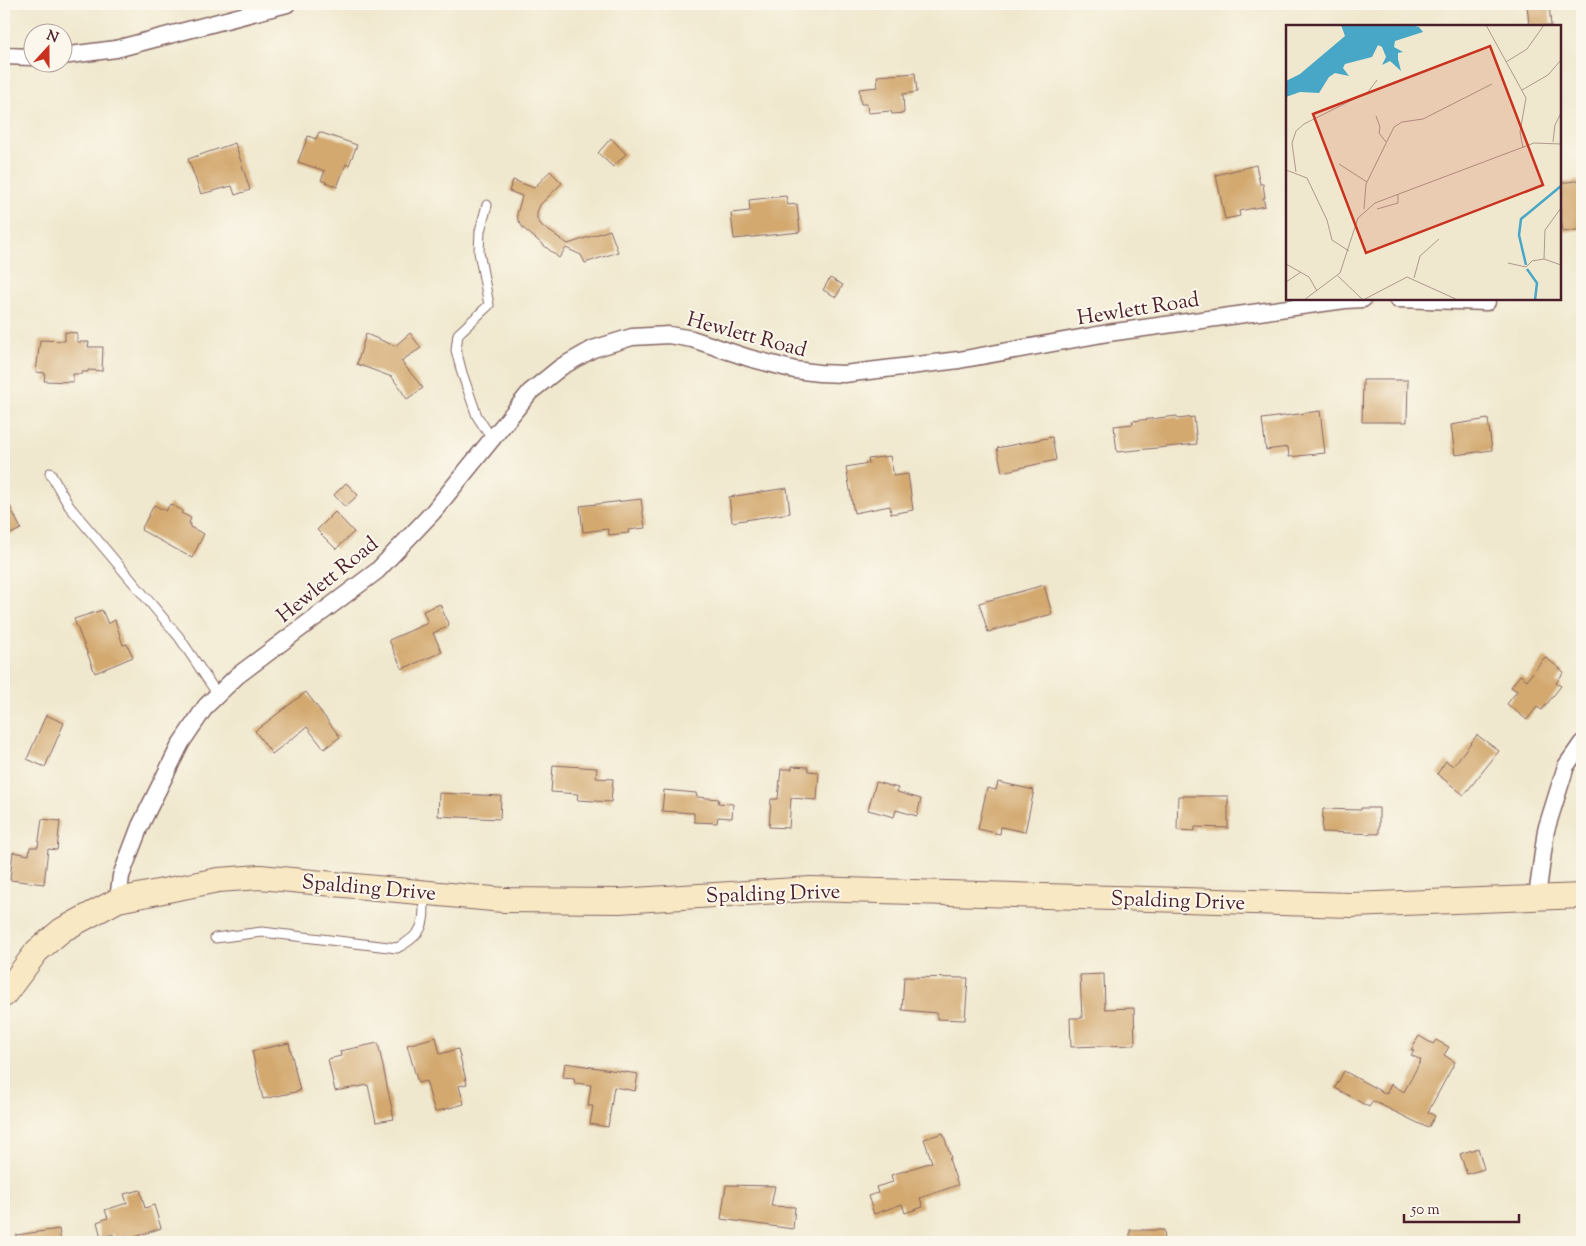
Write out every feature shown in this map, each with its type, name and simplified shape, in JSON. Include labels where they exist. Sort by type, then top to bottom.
[{"type":"street","points":[[72,55],[116,49],[287,4]]},
{"type":"street","points":[[4,56],[22,57]]},
{"type":"street","name":"Hewlett Road","points":[[118,900],[121,876],[144,818],[181,742],[206,706],[237,676],[377,571],[433,512],[530,392],[561,366],[593,349],[632,337],[669,335],[795,370],[819,374],[844,374],[959,360],[1108,333],[1345,300]]},
{"type":"street","points":[[1427,300],[1487,302]]},
{"type":"street","points":[[1537,897],[1546,830],[1566,766],[1582,743]]},
{"type":"street","name":"Spalding Drive","points":[[4,995],[37,951],[62,930],[118,900],[218,880],[260,877],[503,900],[619,901],[811,889],[1351,905],[1582,896]]},
{"type":"lane","points":[[487,205],[480,231],[479,252],[489,305],[458,334],[456,350],[477,416],[492,439]]},
{"type":"lane","points":[[50,473],[69,506],[179,637],[218,695]]},
{"type":"lane","points":[[215,938],[262,932],[397,948],[411,941],[423,924],[423,892]]},
{"type":"building","points":[[1527,4],[1549,4],[1551,25],[1529,25]]},
{"type":"building","points":[[915,73],[917,92],[903,94],[904,113],[892,114],[891,111],[868,113],[867,104],[861,104],[859,89],[878,87],[877,76]]},
{"type":"building","points":[[319,132],[357,145],[349,165],[346,164],[337,187],[321,180],[325,171],[298,162],[308,136],[316,139]]},
{"type":"building","points":[[611,138],[626,154],[613,167],[598,153]]},
{"type":"building","points":[[235,143],[250,190],[235,195],[232,186],[201,194],[188,159]]},
{"type":"building","points":[[1256,165],[1260,184],[1263,184],[1265,206],[1239,211],[1240,216],[1225,219],[1216,175]]},
{"type":"building","points":[[550,171],[562,183],[540,205],[537,219],[542,226],[568,244],[610,230],[618,252],[585,263],[581,255],[566,248],[559,258],[523,228],[517,214],[522,196],[509,191],[513,180],[534,188]]},
{"type":"building","points":[[1582,180],[1582,229],[1563,232],[1561,183]]},
{"type":"building","points":[[786,196],[788,205],[797,204],[800,232],[734,239],[731,213],[750,211],[749,200]]},
{"type":"building","points":[[830,278],[843,285],[836,297],[823,290]]},
{"type":"building","points":[[65,332],[77,333],[77,342],[89,342],[88,347],[103,347],[102,371],[88,370],[88,372],[82,372],[82,374],[73,374],[73,382],[44,381],[45,373],[36,372],[40,340],[65,341]]},
{"type":"building","points":[[410,333],[421,348],[401,361],[423,388],[407,399],[392,377],[357,364],[366,334],[395,346]]},
{"type":"building","points":[[1363,380],[1408,380],[1407,422],[1362,422]]},
{"type":"building","points":[[1320,411],[1325,453],[1289,457],[1288,447],[1266,450],[1262,419]]},
{"type":"building","points":[[1177,416],[1178,419],[1194,417],[1197,444],[1117,452],[1114,426],[1133,424],[1132,421]]},
{"type":"building","points":[[1488,419],[1492,450],[1455,455],[1451,425]]},
{"type":"building","points":[[1052,437],[1056,460],[1002,472],[997,448]]},
{"type":"building","points":[[890,456],[894,476],[908,474],[913,510],[891,514],[890,506],[854,513],[846,467],[869,463],[868,459]]},
{"type":"building","points":[[346,483],[358,495],[345,507],[334,495]]},
{"type":"building","points":[[787,488],[790,513],[732,522],[729,497]]},
{"type":"building","points":[[4,494],[21,529],[4,537]]},
{"type":"building","points":[[641,499],[645,528],[628,530],[629,533],[609,535],[608,529],[583,532],[580,506]]},
{"type":"building","points":[[170,504],[191,518],[190,527],[204,534],[192,558],[141,530],[154,505],[166,511]]},
{"type":"building","points":[[335,512],[354,532],[336,549],[317,530]]},
{"type":"building","points":[[1044,585],[1052,614],[988,632],[979,603]]},
{"type":"building","points":[[440,604],[449,626],[433,633],[442,652],[402,669],[389,640],[428,623],[423,611]]},
{"type":"building","points":[[102,610],[108,624],[115,620],[123,645],[127,644],[133,657],[95,673],[74,619]]},
{"type":"building","points":[[1545,657],[1564,672],[1556,683],[1561,686],[1542,710],[1537,707],[1527,720],[1507,704],[1517,691],[1511,687],[1520,675],[1527,680]]},
{"type":"building","points":[[306,692],[340,737],[324,749],[307,727],[272,754],[255,731]]},
{"type":"building","points":[[46,715],[64,723],[45,767],[27,759]]},
{"type":"building","points":[[1477,735],[1499,751],[1464,795],[1437,774],[1446,761],[1453,766]]},
{"type":"building","points":[[553,765],[597,768],[596,778],[613,779],[611,802],[577,800],[578,794],[551,792]]},
{"type":"building","points":[[792,766],[808,767],[808,771],[819,772],[817,800],[791,798],[789,828],[769,827],[771,799],[778,799],[781,769],[792,769]]},
{"type":"building","points":[[876,782],[898,788],[897,792],[921,799],[917,816],[896,810],[894,817],[868,810]]},
{"type":"building","points":[[998,782],[1034,790],[1025,832],[1001,827],[1000,834],[978,829],[987,788],[996,790]]},
{"type":"building","points":[[664,790],[696,793],[697,797],[719,799],[718,803],[733,804],[732,818],[718,817],[717,823],[694,822],[694,813],[662,811]]},
{"type":"building","points":[[439,793],[501,796],[500,819],[438,816]]},
{"type":"building","points":[[1178,796],[1228,796],[1228,828],[1195,827],[1195,831],[1177,830]]},
{"type":"building","points":[[1361,808],[1379,808],[1379,834],[1322,832],[1323,809],[1361,810]]},
{"type":"building","points":[[42,819],[60,821],[57,850],[48,849],[44,884],[10,880],[13,852],[29,855],[30,847],[38,847]]},
{"type":"building","points":[[1104,974],[1105,1009],[1134,1008],[1135,1045],[1071,1047],[1070,1018],[1082,1018],[1080,975]]},
{"type":"building","points":[[904,977],[968,978],[965,1020],[937,1019],[937,1013],[902,1010]]},
{"type":"building","points":[[1419,1036],[1433,1044],[1436,1040],[1449,1047],[1444,1055],[1455,1062],[1428,1112],[1435,1116],[1428,1128],[1373,1101],[1369,1107],[1335,1088],[1344,1071],[1386,1094],[1391,1084],[1404,1092],[1421,1060],[1411,1055],[1414,1051],[1411,1050]]},
{"type":"building","points":[[436,1037],[440,1054],[458,1049],[467,1084],[459,1086],[464,1104],[435,1112],[426,1081],[418,1083],[407,1045]]},
{"type":"building","points":[[289,1043],[300,1091],[263,1099],[252,1051]]},
{"type":"building","points":[[378,1043],[394,1119],[376,1122],[368,1085],[335,1091],[328,1059],[341,1056],[340,1051]]},
{"type":"building","points":[[565,1063],[638,1074],[635,1091],[614,1087],[608,1127],[590,1124],[593,1106],[588,1106],[591,1085],[575,1083],[574,1078],[563,1077]]},
{"type":"building","points":[[943,1133],[958,1185],[920,1198],[923,1207],[905,1213],[902,1204],[874,1214],[868,1196],[878,1193],[876,1187],[893,1182],[891,1175],[932,1162],[924,1139]]},
{"type":"building","points":[[1478,1148],[1484,1169],[1467,1174],[1460,1154]]},
{"type":"building","points":[[726,1185],[775,1186],[771,1206],[795,1207],[793,1229],[721,1219]]},
{"type":"building","points":[[140,1190],[145,1208],[154,1205],[161,1228],[126,1240],[125,1235],[115,1238],[113,1234],[101,1237],[97,1222],[108,1218],[105,1210],[127,1203],[124,1194]]},
{"type":"building","points":[[59,1229],[61,1242],[17,1242],[16,1235]]},
{"type":"building","points":[[1130,1230],[1164,1230],[1165,1242],[1130,1242]]}]
